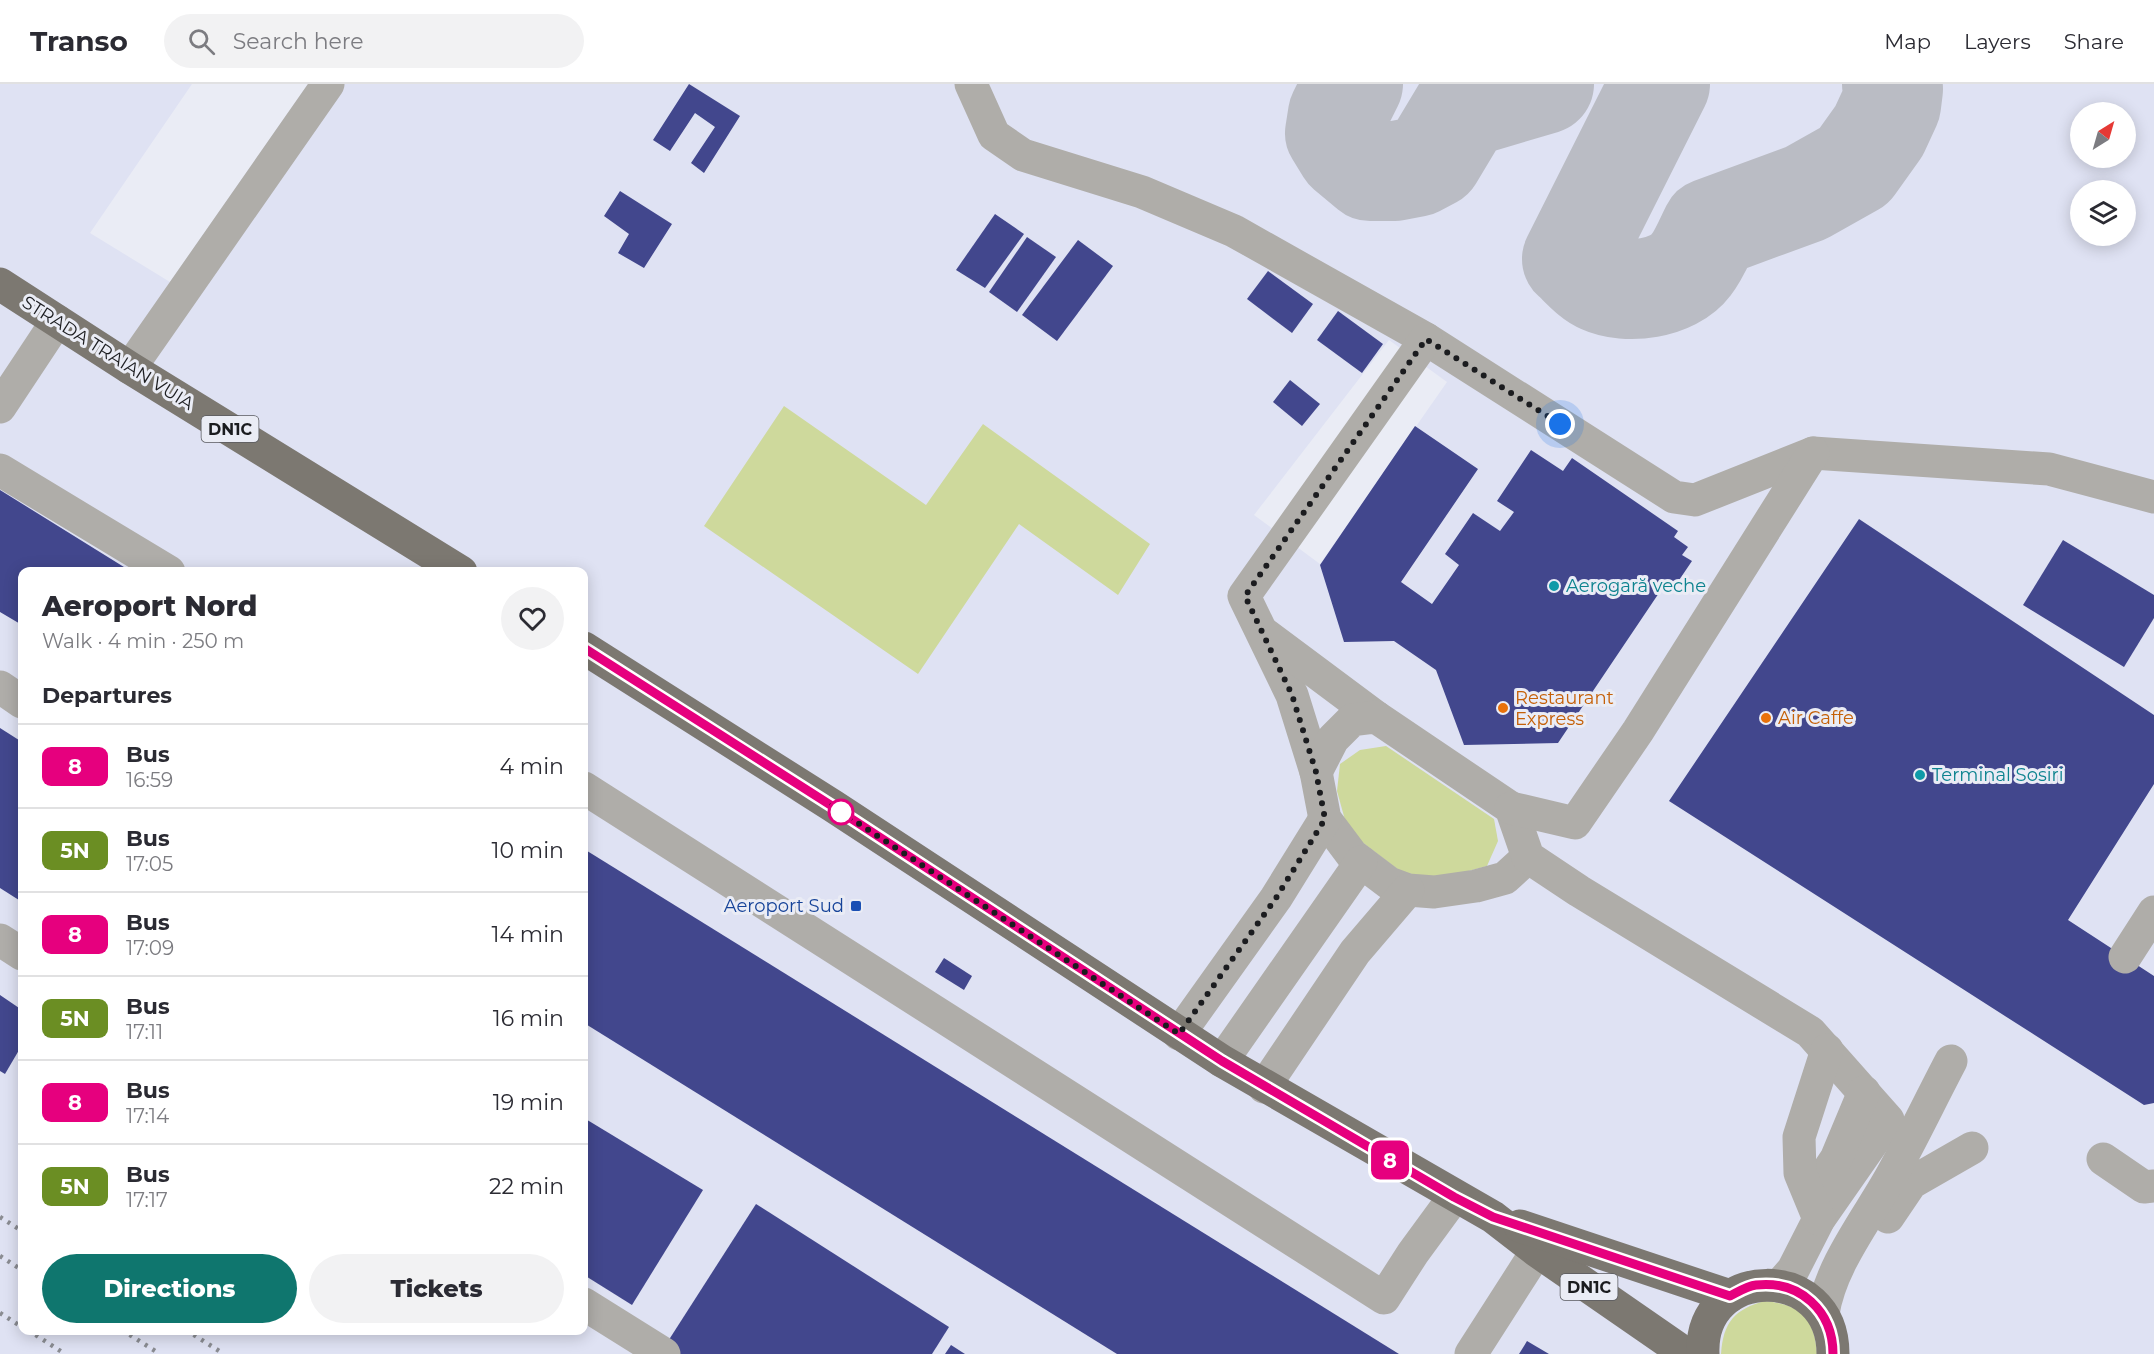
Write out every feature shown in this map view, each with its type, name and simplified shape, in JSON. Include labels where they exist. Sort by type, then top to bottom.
[{"type":"main road","name":"STRADA TRAIAN VUIA","points":[[0,284],[130,368],[453,567]]},
{"type":"main road","name":"DN1C","points":[[588,651],[842,812],[1179,1034],[1454,1197],[1493,1217],[1730,1296]]},
{"type":"main road","name":"DN1C","points":[[1493,1217],[1537,1251],[1686,1354]]},
{"type":"main road","points":[[1703,1354],[1703,1340],[1712,1315],[1730,1296],[1755,1285],[1779,1286],[1805,1296],[1823,1314],[1833,1337],[1833,1354]]},
{"type":"lane","points":[[130,368],[328,84]]},
{"type":"lane","points":[[970,84],[994,135],[1023,155],[1142,192],[1234,231],[1426,339],[1674,497],[1695,500],[1813,453],[2049,470],[2154,497]]},
{"type":"lane","points":[[0,407],[57,321]]},
{"type":"lane","points":[[1426,339],[1245,596],[1292,695],[1316,772],[1325,819],[1352,855],[1389,884],[1408,890],[1434,892],[1476,886],[1505,878],[1528,857]]},
{"type":"lane","points":[[1263,633],[1376,717],[1511,808],[1575,823],[1638,731],[1813,453]]},
{"type":"lane","points":[[0,470],[161,567]]},
{"type":"lane","points":[[0,687],[18,699]]},
{"type":"lane","points":[[1316,772],[1333,739],[1352,720],[1376,717]]},
{"type":"lane","points":[[588,791],[1384,1298],[1454,1197]]},
{"type":"lane","points":[[1511,808],[1528,857],[1579,891],[1810,1032],[1888,1120],[1809,1197]]},
{"type":"lane","points":[[1179,1034],[1276,898],[1325,819]]},
{"type":"lane","points":[[1222,1061],[1361,862]]},
{"type":"lane","points":[[1264,1086],[1355,952],[1408,890]]},
{"type":"lane","points":[[2125,957],[2154,912]]},
{"type":"lane","points":[[0,940],[18,951]]},
{"type":"lane","points":[[1779,1286],[1793,1270],[1809,1197],[1834,1058]]},
{"type":"lane","points":[[1864,1239],[1894,1172],[1951,1061]]},
{"type":"lane","points":[[1823,1314],[1826,1293],[1864,1239],[1911,1183],[1972,1148]]},
{"type":"lane","points":[[2103,1159],[2144,1187],[2154,1186]]},
{"type":"lane","points":[[1471,1354],[1537,1251]]},
{"type":"lane","points":[[588,1306],[664,1354]]},
{"type":"shaded area","points":[[0,84],[192,84],[90,233],[170,282],[308,84],[2154,84],[2154,1354],[0,1354]],"holes":[[[1389,340],[1447,382],[1320,564],[1254,515]]]},
{"type":"green space","points":[[784,406],[926,505],[983,424],[1150,544],[1118,595],[1019,524],[918,674],[704,526]]},
{"type":"green space","points":[[1386,746],[1494,819],[1498,841],[1487,866],[1439,879],[1401,872],[1362,842],[1345,820],[1337,791],[1340,764],[1360,750]]},
{"type":"green space","points":[[1765,1301],[1788,1306],[1804,1316],[1813,1331],[1817,1354],[1721,1354],[1724,1333],[1732,1318],[1746,1308]]},
{"type":"building","points":[[689,84],[740,116],[704,173],[691,163],[715,127],[695,113],[670,151],[653,140]]},
{"type":"building","points":[[620,191],[672,224],[644,268],[618,253],[629,234],[604,216]]},
{"type":"building","points":[[995,214],[1024,234],[985,288],[956,270]]},
{"type":"building","points":[[1027,237],[1056,257],[1017,312],[989,292]]},
{"type":"building","points":[[1078,240],[1113,266],[1057,341],[1022,315]]},
{"type":"building","points":[[1268,271],[1313,304],[1292,333],[1247,299]]},
{"type":"building","points":[[1338,311],[1383,344],[1362,373],[1317,340]]},
{"type":"building","points":[[1290,380],[1320,404],[1302,426],[1273,402]]},
{"type":"building","name":"Aerogară veche","points":[[1415,426],[1478,469],[1401,582],[1432,604],[1459,565],[1445,554],[1473,513],[1500,531],[1514,512],[1497,501],[1531,450],[1563,471],[1572,458],[1678,531],[1674,537],[1688,547],[1682,555],[1692,561],[1673,589],[1665,584],[1558,743],[1464,745],[1436,670],[1394,641],[1344,642],[1320,565]]},
{"type":"building","points":[[0,490],[124,567],[18,567],[18,623],[0,612]]},
{"type":"building","name":"Terminal Sosiri","points":[[1859,519],[2154,715],[2154,784],[2068,920],[2154,976],[2154,1103],[2144,1105],[1669,801]]},
{"type":"building","points":[[2063,540],[2154,595],[2154,618],[2124,667],[2023,605]]},
{"type":"building","points":[[0,728],[18,739],[18,899],[0,888]]},
{"type":"building","points":[[588,851],[1399,1354],[1117,1354],[588,1025]]},
{"type":"building","points":[[944,958],[972,976],[964,990],[935,972]]},
{"type":"building","points":[[0,995],[18,1007],[18,1052],[5,1074],[0,1071]]},
{"type":"building","points":[[588,1120],[703,1190],[632,1305],[588,1278]]},
{"type":"building","points":[[756,1204],[949,1327],[932,1354],[671,1354],[663,1349]]},
{"type":"building","points":[[1527,1341],[1549,1354],[1519,1354]]},
{"type":"building","points":[[951,1345],[965,1354],[945,1354]]},
{"type":"taxiway","points":[[1353,84],[1338,114],[1335,133],[1346,151],[1370,171],[1395,171],[1416,167],[1433,158],[1463,108],[1544,84]]},
{"type":"taxiway","points":[[1660,84],[1572,259],[1594,279],[1612,287],[1649,288],[1673,280],[1691,265],[1711,228],[1806,193],[1854,166],[1879,131],[1891,105],[1892,84]]},
{"type":"railway","points":[[0,1217],[18,1228]]},
{"type":"railway","points":[[0,1256],[18,1267]]},
{"type":"railway","points":[[0,1313],[18,1324]]},
{"type":"railway","points":[[36,1335],[65,1354]]},
{"type":"railway","points":[[130,1335],[160,1354]]},
{"type":"railway","points":[[194,1335],[224,1354]]},
{"type":"bus line","name":"8","points":[[588,651],[832,806],[1222,1061],[1454,1197],[1493,1217],[1730,1296],[1755,1285],[1779,1286],[1805,1296],[1823,1314],[1833,1337],[1833,1354]]},
{"type":"place","name":"Aerogară veche","points":[[1554,586]]},
{"type":"place","name":"Restaurant Express","points":[[1503,708]]},
{"type":"place","name":"Air Caffe","points":[[1766,718]]},
{"type":"place","name":"Terminal Sosiri","points":[[1920,775]]},
{"type":"place","name":"Aeroport Sud","points":[[856,906]]},
{"type":"route","points":[[841,812],[832,806],[1179,1034],[1276,898],[1325,819],[1316,772],[1292,695],[1245,596],[1426,339],[1560,424]]}]
